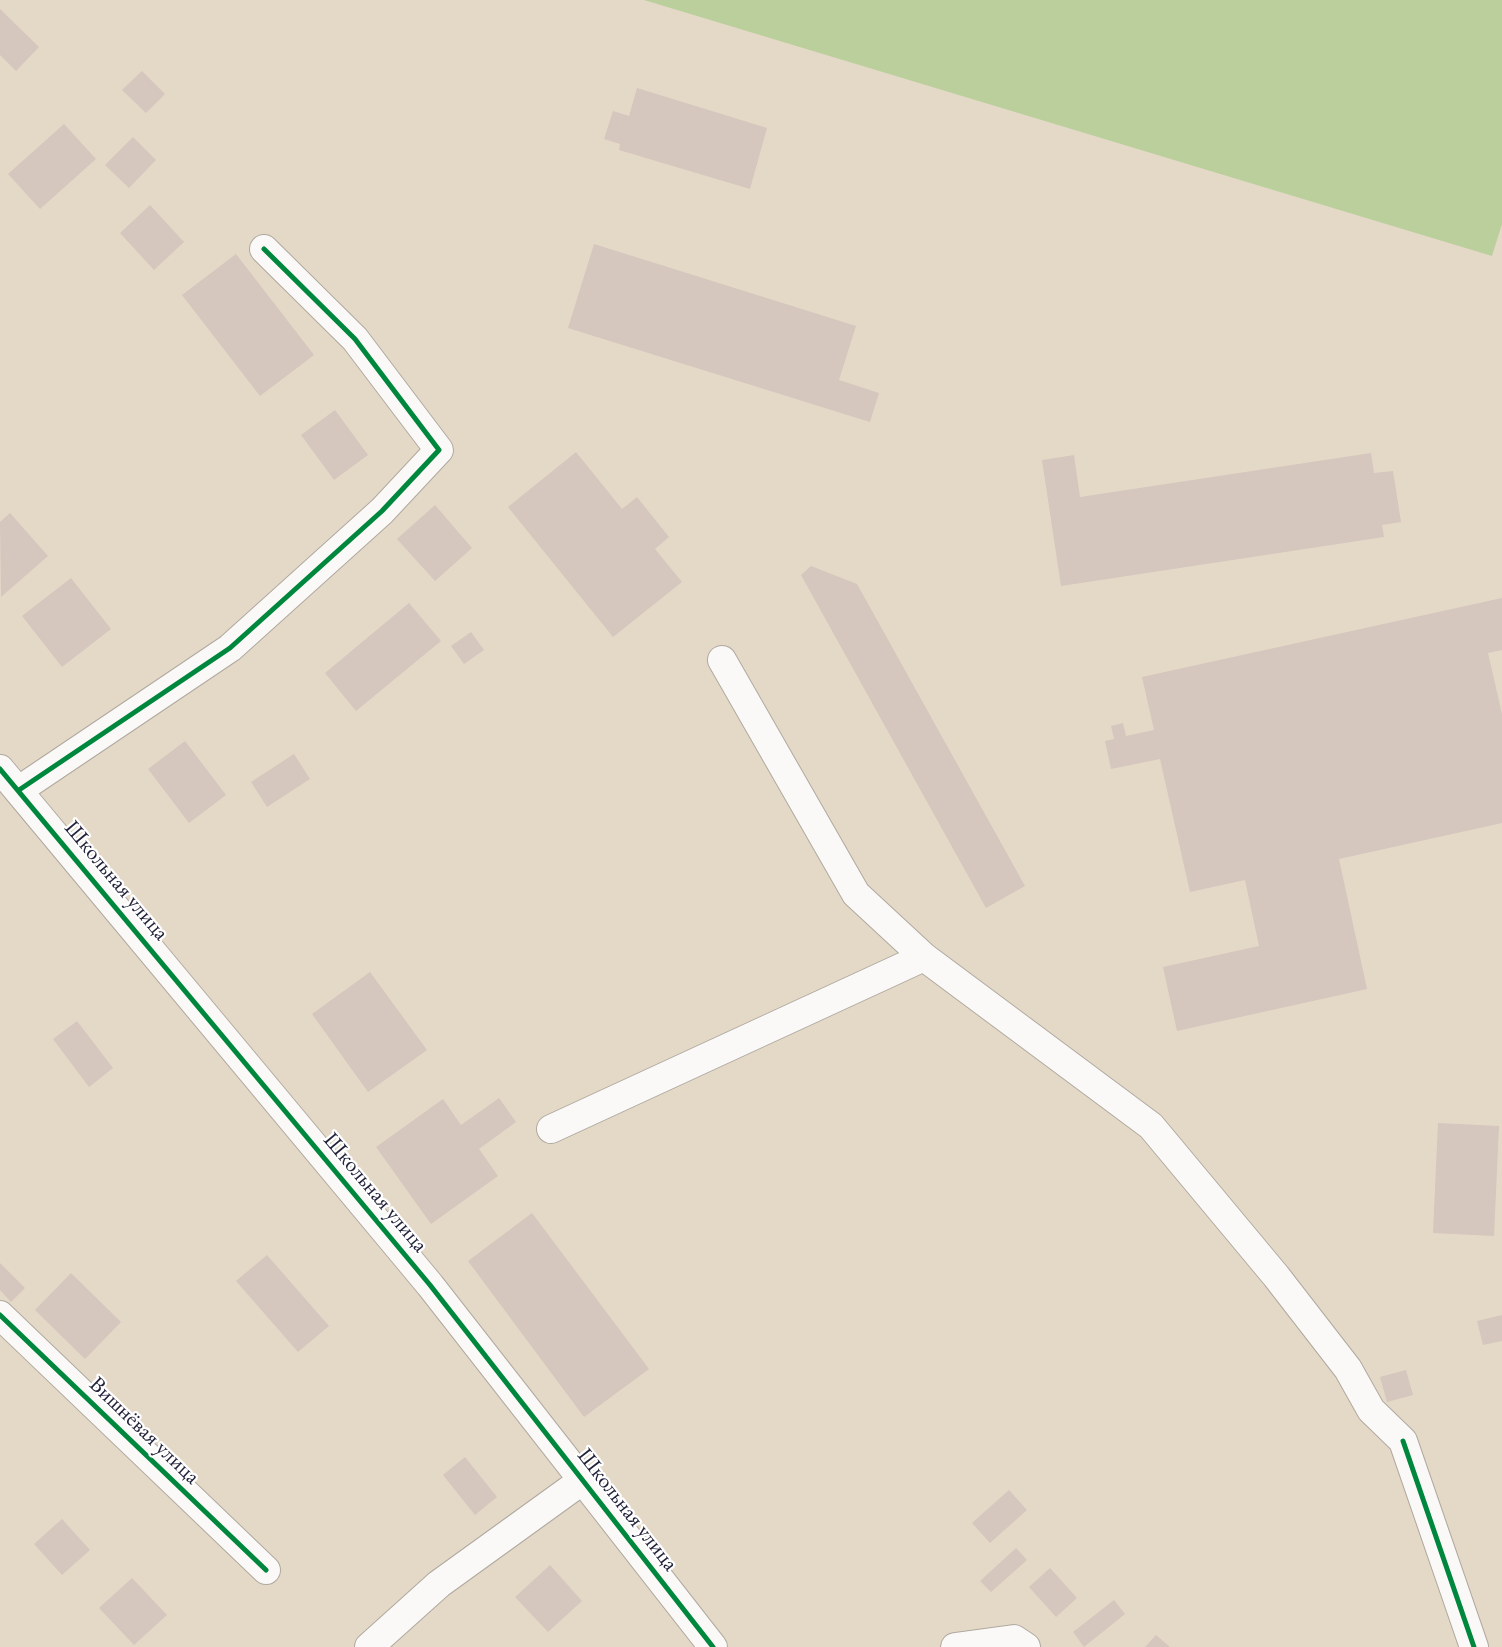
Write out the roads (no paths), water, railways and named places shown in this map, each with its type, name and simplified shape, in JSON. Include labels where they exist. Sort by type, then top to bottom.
[{"type":"street","points":[[20,790],[230,648],[382,511],[440,450],[355,339],[264,250]]},
{"type":"street","points":[[722,660],[856,894],[924,957],[1151,1126],[1276,1276],[1348,1369],[1371,1410],[1403,1441],[1474,1647]]},
{"type":"street","name":"Школьная улица","points":[[0,769],[20,790],[430,1285],[713,1647]]},
{"type":"street","points":[[550,1130],[924,957]]},
{"type":"street","name":"Вишнёвая улица","points":[[0,1315],[266,1570]]},
{"type":"street","points":[[369,1647],[439,1584],[583,1480]]},
{"type":"street","points":[[955,1647],[1014,1639],[1026,1647]]}]
